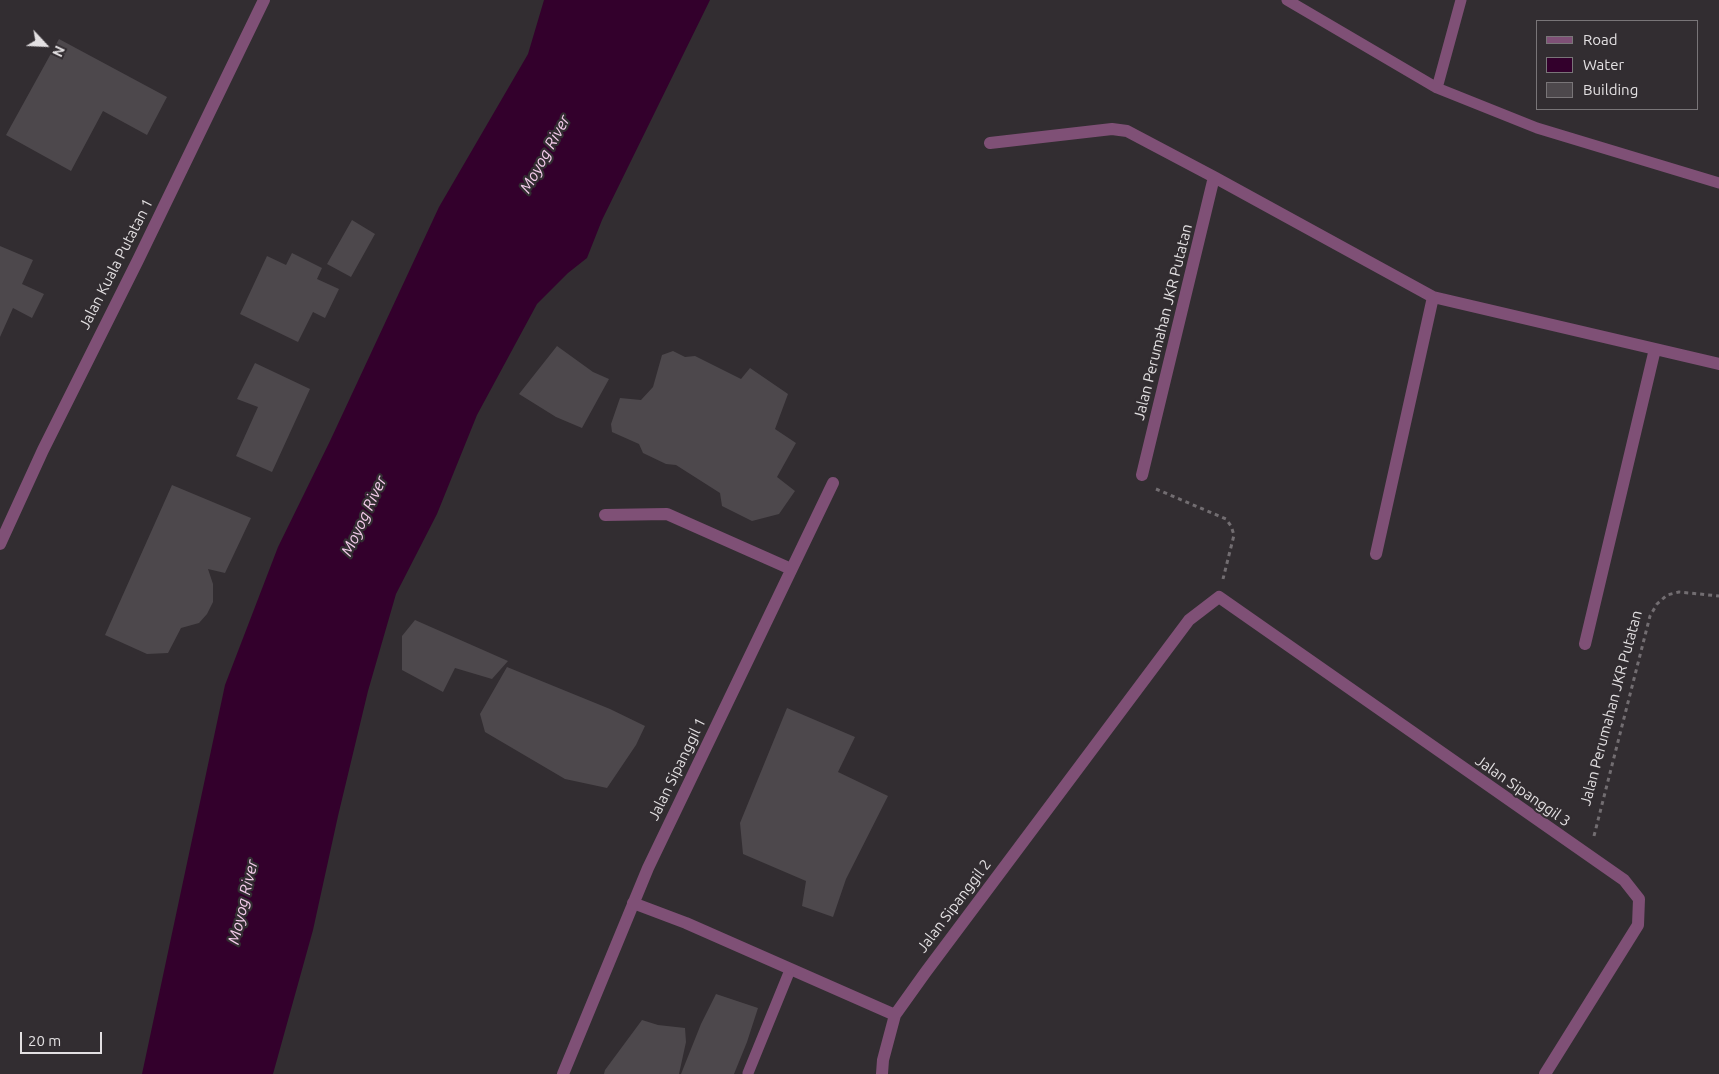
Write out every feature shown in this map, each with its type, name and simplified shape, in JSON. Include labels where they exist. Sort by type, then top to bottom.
[{"type":"street","name":"Jalan Kuala Putatan 1","points":[[0,544],[42,450],[138,260],[264,0]]},
{"type":"street","points":[[990,143],[1112,129],[1126,131],[1433,297],[1719,364]]},
{"type":"street","name":"Jalan Perumahan JKR Putatan","points":[[1142,475],[1214,177]]},
{"type":"street","points":[[1376,554],[1433,297]]},
{"type":"street","points":[[1585,644],[1655,349]]},
{"type":"street","name":"Jalan Sipanggil 1","points":[[563,1074],[672,815],[833,483]]},
{"type":"street","points":[[605,515],[667,514],[791,569]]},
{"type":"street","name":"Jalan Sipanggil 3","points":[[1219,597],[1624,880],[1639,899],[1638,925],[1545,1074]]},
{"type":"street","name":"Jalan Sipanggil 2","points":[[895,1015],[924,973],[1189,620],[1219,597]]},
{"type":"street","points":[[633,904],[686,923],[895,1015],[882,1074]]},
{"type":"lane","points":[[1287,0],[1437,88],[1537,128],[1719,183]]},
{"type":"lane","points":[[1437,88],[1461,0]]},
{"type":"lane","points":[[748,1073],[790,970]]},
{"type":"path","points":[[1142,475],[1147,484],[1226,519],[1232,526],[1234,535],[1219,597]]},
{"type":"path","name":"Jalan Perumahan JKR Putatan","points":[[1589,857],[1650,616],[1657,604],[1668,595],[1679,592],[1719,596]]},
{"type":"water","name":"Moyog River","points":[[544,0],[710,0],[602,220],[587,258],[568,273],[537,304],[477,415],[437,514],[396,594],[368,691],[313,930],[273,1074],[142,1074],[225,685],[278,547],[330,441],[439,207],[528,54]]},
{"type":"building","points":[[59,39],[167,97],[147,135],[103,111],[71,171],[6,135]]},
{"type":"building","points":[[352,220],[375,234],[351,277],[327,264]]},
{"type":"building","points":[[0,246],[33,260],[22,284],[44,294],[32,318],[13,308],[0,337]]},
{"type":"building","points":[[292,253],[322,268],[317,279],[339,289],[325,318],[313,312],[298,342],[240,314],[267,256],[286,265]]},
{"type":"building","points":[[557,346],[593,372],[609,379],[582,428],[556,417],[519,394]]},
{"type":"building","points":[[673,351],[685,357],[695,356],[741,379],[750,368],[788,394],[775,429],[796,443],[777,477],[795,491],[779,514],[752,521],[722,506],[720,493],[676,465],[666,464],[643,453],[639,444],[612,432],[611,424],[620,398],[641,400],[653,387],[662,355]]},
{"type":"building","points":[[255,363],[310,389],[272,472],[236,456],[258,407],[237,399]]},
{"type":"building","points":[[172,485],[251,518],[225,573],[208,569],[213,584],[213,602],[207,614],[199,623],[181,628],[168,653],[147,654],[105,635]]},
{"type":"building","points":[[415,620],[508,661],[492,679],[455,668],[443,692],[402,670],[402,636]]},
{"type":"building","points":[[507,667],[610,709],[645,726],[636,745],[607,788],[565,779],[485,732],[480,714]]},
{"type":"building","points":[[787,708],[855,737],[838,772],[888,796],[846,879],[833,917],[802,906],[806,881],[743,854],[740,823]]},
{"type":"building","points":[[716,994],[758,1008],[734,1074],[681,1074],[701,1024]]},
{"type":"building","points":[[642,1020],[658,1025],[685,1028],[686,1042],[679,1074],[604,1074],[605,1070]]}]
